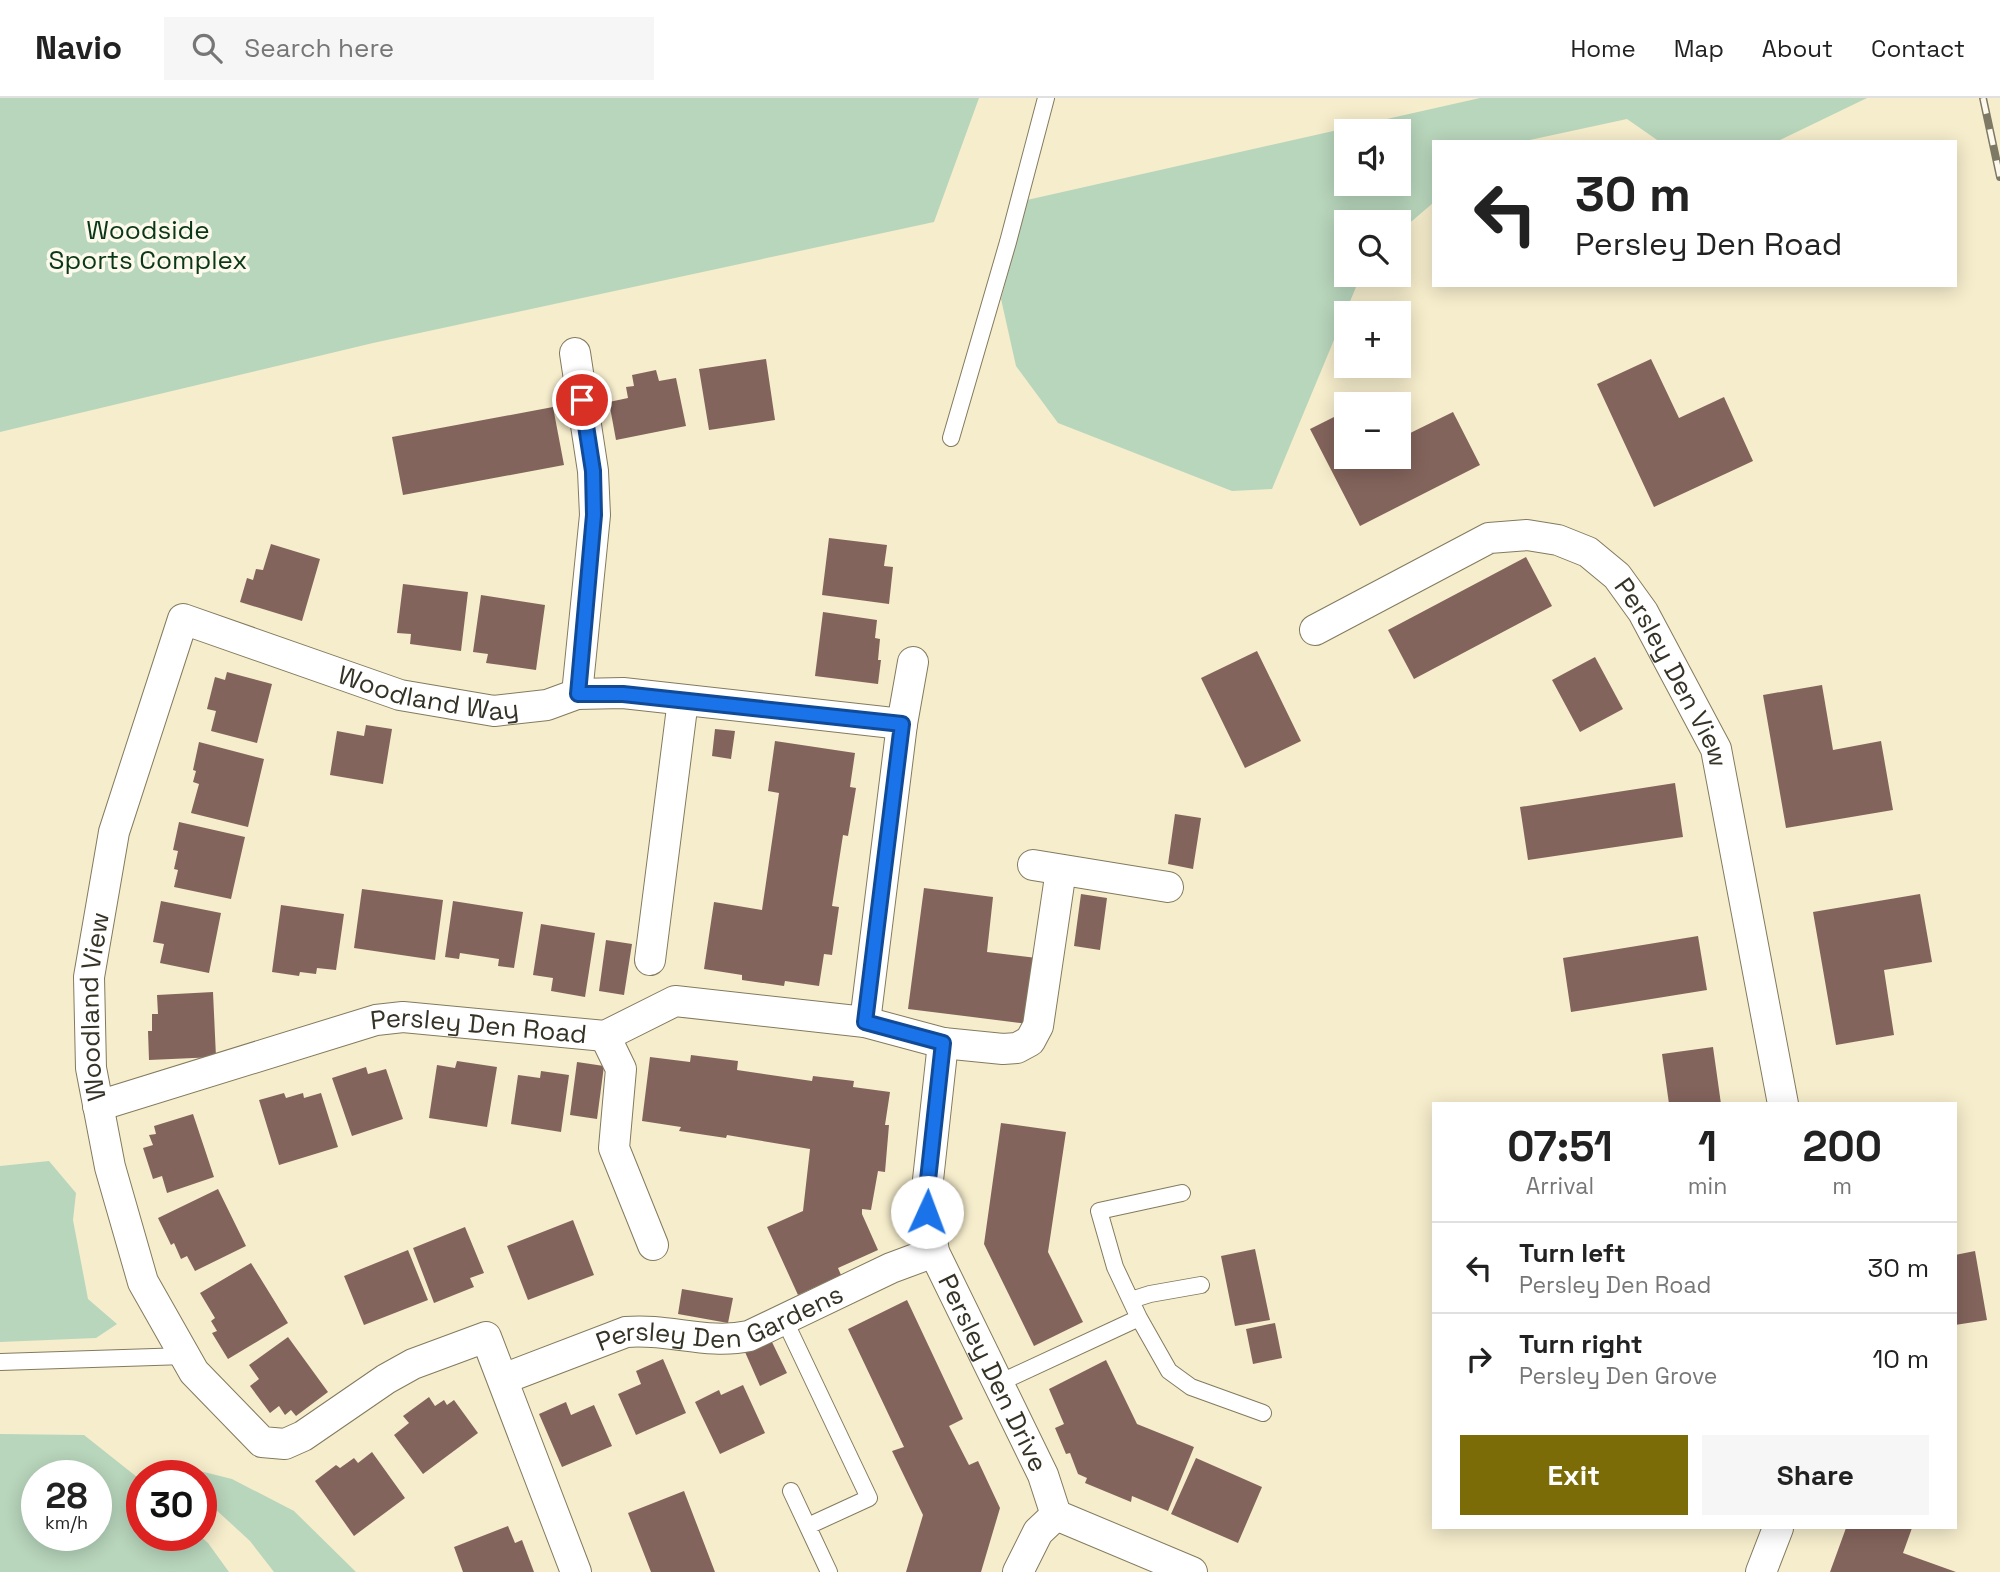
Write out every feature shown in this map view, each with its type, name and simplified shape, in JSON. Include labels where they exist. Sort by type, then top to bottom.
[{"type":"street","points":[[575,353],[593,471],[594,515],[578,694]]},
{"type":"street","name":"Persley Den View","points":[[1315,630],[1489,538],[1527,535],[1558,540],[1588,552],[1618,576],[1643,612],[1716,749],[1783,1102]]},
{"type":"street","name":"Woodland Way","points":[[183,619],[400,695],[494,711],[547,705],[578,694],[623,694],[902,724]]},
{"type":"street","name":"Woodland View","points":[[183,619],[114,832],[89,977],[91,1068],[110,1167],[143,1282],[194,1372],[262,1442],[285,1444],[303,1436],[386,1379],[413,1364],[486,1337],[503,1379]]},
{"type":"street","points":[[865,1022],[902,724],[913,662]]},
{"type":"street","points":[[650,960],[683,700]]},
{"type":"street","name":"Persley Den Road","points":[[99,1106],[376,1020],[403,1017],[605,1036],[675,1001],[865,1022],[943,1043],[1017,1048],[1030,1041],[1038,1026],[1047,868],[1168,887]]},
{"type":"street","points":[[605,1036],[621,1069],[614,1148],[653,1245]]},
{"type":"street","name":"Persley Den Drive","points":[[943,1043],[926,1198],[928,1226],[934,1252],[1042,1475],[1056,1515]]},
{"type":"street","name":"Persley Den Gardens","points":[[503,1379],[626,1332],[645,1330],[730,1340],[749,1336],[891,1269],[934,1252]]},
{"type":"street","points":[[503,1379],[576,1572]]},
{"type":"street","points":[[1018,1572],[1038,1532],[1056,1515],[1183,1570]]},
{"type":"street","points":[[1761,1572],[1779,1529]]},
{"type":"lane","points":[[951,438],[1008,242],[1046,98]]},
{"type":"lane","points":[[1182,1193],[1098,1211],[1115,1267],[1139,1318],[1169,1371],[1191,1387],[1263,1413]]},
{"type":"lane","points":[[1131,1300],[1201,1285]]},
{"type":"lane","points":[[999,1383],[1139,1318]]},
{"type":"lane","points":[[784,1319],[869,1498],[808,1526]]},
{"type":"lane","points":[[0,1363],[185,1356]]},
{"type":"lane","points":[[791,1491],[829,1572]]},
{"type":"green space","name":"Woodside Sports Complex","points":[[0,98],[979,98],[934,222],[373,343],[0,432]]},
{"type":"green space","points":[[1480,98],[1867,98],[1780,140],[1657,140],[1627,119],[1530,140],[1432,140],[1432,204],[1411,222],[1411,210],[1334,210],[1334,287],[1356,287],[1350,301],[1334,301],[1334,340],[1272,489],[1232,491],[1058,423],[1016,366],[1001,299],[1027,200],[1334,131],[1334,196],[1411,196],[1411,119],[1387,119]]},
{"type":"green space","points":[[49,1161],[76,1193],[73,1220],[88,1299],[117,1324],[96,1338],[0,1342],[0,1166]]},
{"type":"green space","points":[[0,1434],[84,1435],[126,1468],[126,1551],[214,1551],[229,1572],[0,1572]]},
{"type":"green space","points":[[217,1475],[232,1479],[294,1511],[356,1572],[274,1572],[250,1541],[217,1511]]},
{"type":"building","points":[[766,359],[775,420],[709,430],[699,369]]},
{"type":"building","points":[[1651,359],[1679,418],[1724,397],[1753,461],[1654,507],[1597,384]]},
{"type":"building","points":[[656,370],[659,381],[676,378],[686,426],[616,440],[609,402],[628,398],[626,387],[634,386],[632,375]]},
{"type":"building","points":[[553,407],[564,465],[403,495],[392,437]]},
{"type":"building","points":[[1453,412],[1480,465],[1360,526],[1310,429],[1334,417],[1334,469],[1411,469],[1411,433]]},
{"type":"building","points":[[829,538],[887,545],[884,566],[893,567],[889,604],[822,595]]},
{"type":"building","points":[[271,544],[320,559],[302,621],[240,602],[247,578],[253,580],[256,569],[263,570]]},
{"type":"building","points":[[1526,557],[1552,606],[1414,679],[1388,630]]},
{"type":"building","points":[[403,584],[468,592],[461,651],[410,644],[411,634],[397,633]]},
{"type":"building","points":[[481,595],[545,605],[536,670],[486,663],[488,654],[473,652]]},
{"type":"building","points":[[823,612],[877,620],[875,638],[880,639],[878,660],[881,660],[878,684],[815,676]]},
{"type":"building","points":[[1257,651],[1301,741],[1245,768],[1201,678]]},
{"type":"building","points":[[1595,657],[1623,709],[1580,732],[1552,680]]},
{"type":"building","points":[[227,672],[272,684],[257,743],[211,731],[216,711],[207,709],[215,677],[225,680]]},
{"type":"building","points":[[1822,685],[1833,750],[1881,741],[1893,810],[1786,828],[1763,695]]},
{"type":"building","points":[[366,725],[392,729],[383,784],[330,775],[337,731],[364,736]]},
{"type":"building","points":[[715,729],[735,731],[731,759],[712,756]]},
{"type":"building","points":[[775,741],[855,753],[850,787],[856,788],[848,836],[843,835],[832,906],[839,907],[832,955],[824,954],[819,986],[785,981],[784,986],[742,980],[742,975],[704,969],[714,902],[762,910],[779,793],[768,791]]},
{"type":"building","points":[[199,742],[264,759],[248,827],[191,813],[199,784],[193,782],[196,771],[193,770]]},
{"type":"building","points":[[1675,783],[1683,837],[1528,860],[1520,807]]},
{"type":"building","points":[[1175,814],[1201,818],[1193,869],[1168,864]]},
{"type":"building","points":[[179,822],[245,837],[231,899],[174,887],[178,851],[173,850]]},
{"type":"building","points":[[924,888],[993,897],[987,952],[1037,958],[1029,1024],[908,1009]]},
{"type":"building","points":[[362,889],[443,900],[435,960],[354,948]]},
{"type":"building","points":[[1081,894],[1107,898],[1100,950],[1074,946]]},
{"type":"building","points":[[1920,894],[1932,962],[1884,970],[1894,1035],[1836,1045],[1813,912]]},
{"type":"building","points":[[161,901],[221,913],[209,973],[160,963],[164,944],[153,942]]},
{"type":"building","points":[[453,901],[523,912],[514,968],[498,966],[499,959],[460,953],[459,959],[445,957]]},
{"type":"building","points":[[281,905],[344,914],[336,970],[317,968],[316,974],[300,972],[299,976],[272,972]]},
{"type":"building","points":[[541,924],[595,933],[585,997],[551,991],[553,978],[533,975]]},
{"type":"building","points":[[1698,936],[1707,990],[1571,1012],[1563,958]]},
{"type":"building","points":[[606,940],[632,944],[624,995],[599,991]]},
{"type":"building","points":[[213,992],[216,1057],[149,1060],[148,1031],[152,1031],[152,1014],[158,1014],[157,995]]},
{"type":"building","points":[[1713,1047],[1721,1102],[1669,1102],[1662,1054]]},
{"type":"building","points":[[691,1055],[738,1061],[737,1070],[812,1081],[813,1076],[854,1081],[853,1087],[890,1092],[885,1125],[889,1125],[885,1172],[878,1171],[871,1210],[862,1209],[878,1250],[838,1268],[841,1275],[798,1295],[767,1227],[803,1211],[810,1149],[727,1135],[726,1138],[679,1131],[681,1127],[642,1121],[650,1057],[690,1062]]},
{"type":"building","points":[[457,1061],[497,1067],[487,1127],[429,1118],[437,1065],[455,1068]]},
{"type":"building","points":[[577,1062],[604,1066],[597,1119],[570,1115]]},
{"type":"building","points":[[366,1067],[368,1074],[386,1069],[403,1119],[352,1136],[332,1078]]},
{"type":"building","points":[[541,1071],[569,1075],[561,1132],[511,1124],[518,1075],[540,1078]]},
{"type":"building","points":[[284,1093],[286,1098],[303,1093],[304,1098],[321,1093],[338,1147],[279,1165],[259,1100]]},
{"type":"building","points":[[193,1114],[214,1177],[167,1193],[162,1176],[153,1179],[143,1148],[153,1145],[149,1135],[156,1134],[154,1126]]},
{"type":"building","points":[[1001,1123],[1066,1132],[1048,1252],[1083,1322],[1034,1346],[984,1244]]},
{"type":"building","points":[[218,1189],[246,1246],[195,1271],[187,1256],[181,1259],[174,1243],[171,1245],[158,1218]]},
{"type":"building","points":[[573,1220],[594,1275],[528,1300],[507,1246]]},
{"type":"building","points":[[465,1227],[484,1273],[470,1278],[474,1287],[434,1303],[413,1248]]},
{"type":"building","points":[[1255,1249],[1270,1320],[1235,1326],[1221,1256]]},
{"type":"building","points":[[408,1250],[428,1300],[364,1325],[344,1276]]},
{"type":"building","points":[[1975,1251],[1987,1320],[1957,1325],[1957,1255]]},
{"type":"building","points":[[251,1263],[288,1323],[228,1359],[212,1333],[217,1331],[211,1321],[215,1318],[200,1293]]},
{"type":"building","points":[[682,1289],[733,1298],[728,1323],[678,1314]]},
{"type":"building","points":[[907,1300],[963,1419],[949,1426],[969,1465],[978,1461],[1000,1508],[981,1572],[906,1572],[923,1515],[892,1451],[904,1447],[848,1329]]},
{"type":"building","points":[[1275,1323],[1282,1358],[1253,1364],[1246,1329]]},
{"type":"building","points":[[288,1337],[328,1392],[296,1416],[291,1410],[285,1415],[279,1406],[270,1413],[250,1386],[259,1379],[249,1365]]},
{"type":"building","points":[[771,1340],[787,1373],[760,1386],[745,1352]]},
{"type":"building","points":[[663,1359],[686,1413],[636,1435],[618,1394],[641,1384],[636,1371]]},
{"type":"building","points":[[1106,1360],[1137,1424],[1194,1447],[1168,1511],[1132,1496],[1131,1502],[1085,1483],[1087,1478],[1078,1474],[1070,1453],[1066,1454],[1055,1428],[1064,1424],[1049,1389]]},
{"type":"building","points":[[743,1385],[765,1433],[720,1454],[695,1402],[719,1390],[721,1395]]},
{"type":"building","points":[[429,1397],[435,1406],[444,1400],[447,1405],[454,1400],[478,1433],[423,1474],[394,1435],[409,1423],[403,1416]]},
{"type":"building","points":[[566,1402],[571,1415],[594,1405],[612,1446],[562,1467],[539,1414]]},
{"type":"building","points":[[372,1452],[405,1498],[354,1536],[315,1481],[336,1465],[340,1468],[354,1458],[358,1463]]},
{"type":"building","points":[[1196,1458],[1262,1487],[1238,1543],[1171,1514]]},
{"type":"building","points":[[684,1491],[715,1572],[651,1572],[628,1513]]},
{"type":"building","points":[[508,1526],[515,1543],[522,1540],[534,1572],[463,1572],[454,1547]]},
{"type":"building","points":[[1846,1529],[1912,1529],[1903,1553],[1956,1572],[1830,1572]]},
{"type":"railway","points":[[1983,98],[2000,177]]},
{"type":"route","points":[[582,400],[593,471],[594,515],[578,694],[623,694],[902,724],[865,1022],[943,1043],[926,1198],[927,1212]]}]
